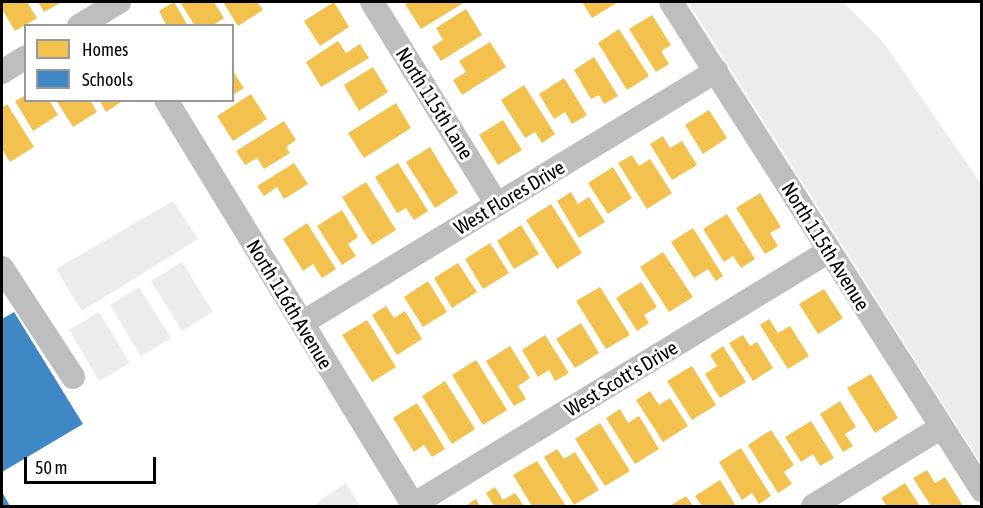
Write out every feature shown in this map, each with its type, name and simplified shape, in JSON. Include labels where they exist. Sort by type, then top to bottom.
[{"type":"street","name":"North 115th Lane","points":[[372,2],[498,204]]},
{"type":"street","name":"North 115th Avenue","points":[[671,2],[981,490]]},
{"type":"street","points":[[84,24],[115,12]]},
{"type":"street","points":[[2,72],[24,58]]},
{"type":"street","name":"West Flores Drive","points":[[302,323],[716,71]]},
{"type":"street","name":"North 116th Avenue","points":[[167,102],[414,506]]},
{"type":"street","name":"West Scott's Drive","points":[[414,506],[829,251]]},
{"type":"street","points":[[2,268],[73,377]]},
{"type":"street","points":[[813,507],[942,428]]},
{"type":"shaded area","points":[[688,2],[843,2],[884,43],[981,184],[981,464]]},
{"type":"shaded area","points":[[173,201],[198,239],[82,311],[56,269]]},
{"type":"shaded area","points":[[182,262],[213,312],[182,331],[151,281]]},
{"type":"shaded area","points":[[139,287],[171,338],[141,356],[110,305]]},
{"type":"shaded area","points":[[99,312],[130,363],[99,381],[69,330]]},
{"type":"shaded area","points":[[346,483],[360,506],[314,506],[323,498]]},
{"type":"building: Homes","points":[[2,2],[27,2],[37,18],[15,31],[2,9]]},
{"type":"building: Homes","points":[[38,2],[62,2],[44,12]]},
{"type":"building: Homes","points":[[174,2],[187,24],[166,24],[159,11]]},
{"type":"building: Homes","points":[[180,2],[214,2],[224,18],[215,24],[194,24]]},
{"type":"building: Homes","points":[[223,2],[257,2],[263,10],[238,26]]},
{"type":"building: Homes","points":[[334,2],[349,27],[320,46],[304,21]]},
{"type":"building: Homes","points":[[410,2],[465,2],[421,29],[405,4]]},
{"type":"building: Homes","points":[[582,2],[618,2],[592,18]]},
{"type":"building: Homes","points":[[466,9],[482,35],[441,61],[432,47],[443,40],[436,28]]},
{"type":"building: Homes","points":[[652,15],[671,45],[661,51],[669,64],[656,72],[629,29]]},
{"type":"building: Homes","points":[[619,29],[649,76],[627,90],[598,43]]},
{"type":"building: Homes","points":[[338,41],[346,53],[360,44],[369,58],[321,87],[306,62]]},
{"type":"building: Homes","points":[[490,42],[506,67],[462,95],[453,80],[466,72],[459,61]]},
{"type":"building: Homes","points":[[594,57],[618,96],[604,104],[599,95],[591,99],[574,70]]},
{"type":"building: Homes","points":[[373,67],[388,92],[359,111],[344,85]]},
{"type":"building: Homes","points":[[234,73],[244,88],[234,94]]},
{"type":"building: Homes","points":[[564,78],[587,115],[572,124],[565,112],[554,119],[539,94]]},
{"type":"building: Homes","points":[[524,85],[555,134],[542,143],[535,132],[525,138],[501,100]]},
{"type":"building: Homes","points":[[251,94],[267,119],[233,141],[217,116]]},
{"type":"building: Homes","points":[[24,96],[24,102],[50,102],[58,115],[33,131],[15,101]]},
{"type":"building: Homes","points":[[57,102],[91,102],[97,112],[73,127]]},
{"type":"building: Homes","points":[[100,102],[121,102],[106,112]]},
{"type":"building: Homes","points":[[396,103],[411,128],[364,158],[348,133]]},
{"type":"building: Homes","points":[[7,104],[34,147],[10,162],[2,149],[2,108]]},
{"type":"building: Homes","points":[[709,110],[727,138],[703,154],[685,125]]},
{"type":"building: Homes","points":[[503,120],[522,150],[498,165],[479,135]]},
{"type":"building: Homes","points":[[284,121],[296,140],[286,147],[290,153],[264,169],[257,158],[245,165],[236,151]]},
{"type":"building: Homes","points":[[663,136],[670,148],[682,141],[697,165],[672,180],[650,144]]},
{"type":"building: Homes","points":[[430,147],[458,193],[435,208],[406,162]]},
{"type":"building: Homes","points":[[632,155],[639,166],[650,159],[672,193],[647,209],[618,163]]},
{"type":"building: Homes","points":[[294,163],[308,184],[284,199],[277,187],[264,196],[257,186]]},
{"type":"building: Homes","points":[[398,163],[428,211],[414,220],[406,208],[397,213],[375,177]]},
{"type":"building: Homes","points":[[613,167],[632,198],[608,214],[588,183]]},
{"type":"building: Homes","points":[[366,182],[396,230],[372,245],[342,197]]},
{"type":"building: Homes","points":[[571,192],[578,204],[589,197],[605,222],[579,238],[557,201]]},
{"type":"building: Homes","points":[[760,193],[781,227],[770,233],[778,246],[765,254],[736,208]]},
{"type":"building: Homes","points":[[551,204],[582,253],[557,269],[526,220]]},
{"type":"building: Homes","points":[[342,210],[358,237],[348,244],[356,256],[342,265],[317,226]]},
{"type":"building: Homes","points":[[727,214],[755,259],[741,268],[733,256],[724,262],[703,229]]},
{"type":"building: Homes","points":[[307,223],[336,269],[322,278],[313,264],[303,271],[283,239]]},
{"type":"building: Homes","points":[[521,225],[539,254],[514,269],[497,241]]},
{"type":"building: Homes","points":[[693,228],[723,276],[716,281],[708,269],[694,278],[671,242]]},
{"type":"building: Homes","points":[[490,243],[509,273],[483,289],[465,259]]},
{"type":"building: Homes","points":[[663,252],[693,297],[669,312],[640,267]]},
{"type":"building: Homes","points":[[458,263],[477,292],[452,308],[434,278]]},
{"type":"building: Homes","points":[[428,281],[447,312],[423,327],[404,297]]},
{"type":"building: Homes","points":[[641,282],[657,307],[644,315],[649,323],[637,331],[616,298]]},
{"type":"building: Homes","points":[[600,287],[630,335],[606,349],[576,301]]},
{"type":"building: Homes","points":[[824,289],[843,318],[818,334],[799,304]]},
{"type":"building: Homes","points":[[386,306],[394,318],[405,311],[422,339],[397,355],[372,315]]},
{"type":"building: Homes","points":[[769,319],[778,333],[790,326],[809,356],[788,369],[760,325]]},
{"type":"building: Homes","points":[[367,320],[396,367],[372,382],[342,335]]},
{"type":"building: Homes","points":[[581,323],[599,353],[575,368],[556,339]]},
{"type":"building: Homes","points":[[545,335],[569,373],[555,381],[549,370],[538,377],[522,350]]},
{"type":"building: Homes","points":[[743,335],[750,346],[757,342],[773,368],[753,381],[729,343]]},
{"type":"building: Homes","points":[[510,346],[530,378],[518,386],[526,399],[514,406],[486,361]]},
{"type":"building: Homes","points":[[723,346],[746,382],[720,398],[705,374],[717,366],[710,355]]},
{"type":"building: Homes","points":[[476,360],[507,410],[483,425],[452,375]]},
{"type":"building: Homes","points":[[692,366],[716,405],[692,420],[667,381]]},
{"type":"building: Homes","points":[[871,374],[898,418],[875,433],[847,388]]},
{"type":"building: Homes","points":[[445,381],[475,429],[452,444],[422,396]]},
{"type":"building: Homes","points":[[650,391],[659,405],[670,398],[688,426],[663,442],[636,400]]},
{"type":"building: Homes","points":[[840,401],[856,427],[845,434],[853,446],[843,452],[820,414]]},
{"type":"building: Homes","points":[[417,403],[445,449],[432,457],[424,445],[414,452],[393,418]]},
{"type":"building: Homes","points":[[620,409],[628,423],[639,416],[659,449],[635,464],[606,418]]},
{"type":"building: Homes","points":[[811,421],[834,458],[820,466],[813,454],[801,462],[785,437]]},
{"type":"building: Homes","points":[[600,423],[630,471],[605,486],[575,439]]},
{"type":"building: Homes","points":[[771,430],[794,465],[784,472],[792,484],[778,493],[748,445]]},
{"type":"building: Homes","points":[[741,448],[771,496],[759,504],[752,493],[742,500],[719,462]]},
{"type":"building: Homes","points":[[557,449],[564,459],[575,452],[599,490],[574,505],[544,457]]},
{"type":"building: Homes","points":[[537,461],[566,506],[532,506],[513,475]]},
{"type":"building: Homes","points":[[927,470],[935,483],[945,477],[963,506],[931,506],[913,478]]},
{"type":"building: Homes","points":[[720,480],[736,506],[702,506],[695,496]]},
{"type":"building: Homes","points":[[905,483],[920,506],[887,506],[881,498]]},
{"type":"building: Homes","points":[[495,487],[503,500],[515,493],[524,506],[494,506],[486,493]]},
{"type":"building: Homes","points":[[686,496],[693,506],[670,506]]},
{"type":"building: Homes","points":[[476,499],[480,506],[465,506]]},
{"type":"building: Schools","points":[[14,312],[83,424],[2,472],[2,319]]},
{"type":"building: Schools","points":[[2,492],[10,506],[2,506]]}]
